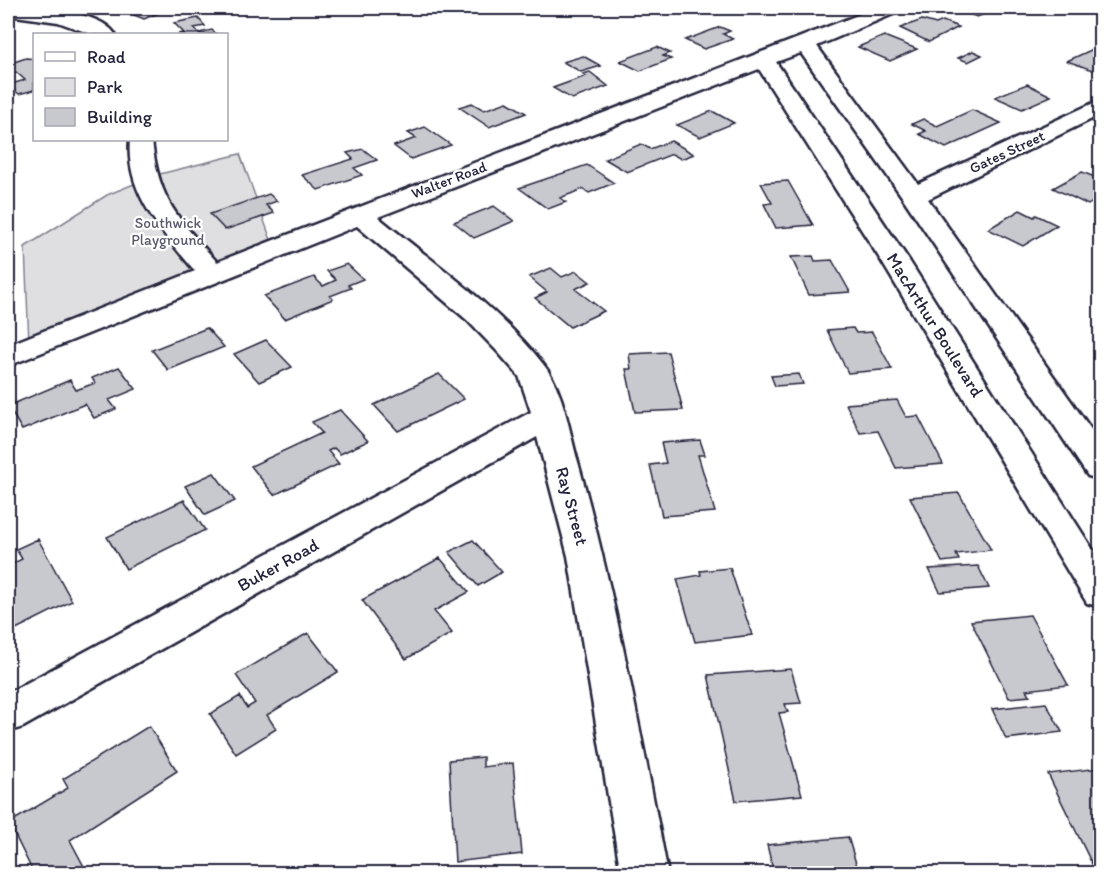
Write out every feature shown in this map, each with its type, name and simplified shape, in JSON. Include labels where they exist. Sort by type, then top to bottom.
[{"type":"street","name":"Walter Road","points":[[8,356],[360,215],[764,60],[891,8]]},
{"type":"street","points":[[8,9],[59,16],[88,25],[103,33]]},
{"type":"street","points":[[805,44],[914,196],[1101,467]]},
{"type":"street","name":"MacArthur Boulevard","points":[[764,60],[896,262],[1101,592]]},
{"type":"street","name":"Gates Street","points":[[914,196],[1101,107]]},
{"type":"street","points":[[141,141],[143,177],[154,202],[212,274]]},
{"type":"street","name":"Ray Street","points":[[360,215],[477,314],[534,372],[586,556],[645,873]]},
{"type":"street","name":"Buker Road","points":[[8,714],[548,417]]},
{"type":"green space","name":"Southwick Playground","points":[[240,154],[275,251],[29,344],[25,247],[107,195],[156,175]]},
{"type":"building","points":[[160,8],[166,10],[144,19],[119,9]]},
{"type":"building","points":[[1000,8],[977,17],[955,9]]},
{"type":"building","points":[[198,18],[205,26],[194,28],[199,33],[184,33],[174,23]]},
{"type":"building","points":[[922,20],[936,24],[943,21],[959,27],[929,42],[900,28]]},
{"type":"building","points":[[720,27],[730,31],[723,34],[733,39],[704,49],[685,40]]},
{"type":"building","points":[[212,30],[215,33],[199,33]]},
{"type":"building","points":[[884,36],[917,49],[890,61],[858,47]]},
{"type":"building","points":[[657,47],[670,53],[663,56],[671,59],[640,71],[620,61]]},
{"type":"building","points":[[1093,49],[1100,52],[1100,71],[1098,72],[1067,61]]},
{"type":"building","points":[[973,51],[982,55],[968,62],[958,58]]},
{"type":"building","points":[[583,56],[601,66],[581,72],[563,62]]},
{"type":"building","points":[[26,58],[33,59],[33,90],[19,94],[8,85],[25,80],[16,72],[8,74],[8,64]]},
{"type":"building","points":[[590,72],[608,86],[572,99],[553,88],[586,76],[583,74]]},
{"type":"building","points":[[1027,84],[1051,96],[1022,109],[995,97]]},
{"type":"building","points":[[507,102],[526,113],[489,127],[459,107],[472,103],[484,110]]},
{"type":"building","points":[[972,110],[1001,123],[946,148],[919,134],[926,131],[912,124],[923,119],[937,126]]},
{"type":"building","points":[[712,111],[734,123],[700,137],[677,125]]},
{"type":"building","points":[[425,127],[451,145],[411,159],[394,146],[416,138],[408,133]]},
{"type":"building","points":[[671,141],[694,154],[681,159],[672,154],[627,172],[605,159],[641,144],[650,149]]},
{"type":"building","points":[[363,149],[377,160],[354,168],[362,175],[318,190],[302,175],[353,159],[347,153]]},
{"type":"building","points":[[587,165],[614,183],[589,193],[583,189],[560,198],[566,202],[548,209],[519,188]]},
{"type":"building","points":[[1082,172],[1097,178],[1100,176],[1100,197],[1088,205],[1053,188]]},
{"type":"building","points":[[788,181],[813,225],[776,228],[764,204],[772,203],[761,183]]},
{"type":"building","points":[[269,194],[277,201],[266,205],[274,213],[225,230],[210,214]]},
{"type":"building","points":[[494,206],[514,221],[474,238],[454,222]]},
{"type":"building","points":[[1020,210],[1057,225],[1023,246],[988,229]]},
{"type":"building","points":[[813,256],[815,261],[832,260],[850,292],[809,295],[791,257]]},
{"type":"building","points":[[347,264],[363,279],[348,285],[351,288],[330,296],[333,299],[285,319],[264,296],[314,277],[323,286],[336,280],[327,271]]},
{"type":"building","points":[[551,268],[562,277],[576,271],[590,282],[575,289],[604,311],[570,327],[535,298],[547,292],[529,277]]},
{"type":"building","points":[[207,328],[224,347],[168,370],[152,350]]},
{"type":"building","points":[[853,328],[856,333],[872,332],[892,369],[848,373],[827,330]]},
{"type":"building","points":[[266,340],[292,367],[259,382],[234,354]]},
{"type":"building","points":[[668,352],[683,410],[635,412],[626,369],[631,369],[629,354]]},
{"type":"building","points":[[119,367],[136,389],[109,400],[116,409],[94,418],[85,404],[22,430],[8,406],[70,380],[76,390],[95,383],[92,378]]},
{"type":"building","points":[[439,374],[464,399],[398,431],[374,405]]},
{"type":"building","points":[[799,374],[803,384],[775,386],[771,376]]},
{"type":"building","points":[[897,400],[906,417],[918,416],[943,464],[896,468],[878,431],[860,433],[846,404]]},
{"type":"building","points":[[340,410],[368,441],[340,454],[334,448],[328,451],[339,464],[274,495],[251,466],[322,433],[312,422]]},
{"type":"building","points":[[700,440],[705,455],[698,455],[715,512],[662,516],[650,465],[666,463],[661,443]]},
{"type":"building","points":[[214,473],[235,501],[205,515],[185,486]]},
{"type":"building","points":[[959,493],[991,550],[956,554],[959,560],[942,562],[910,497]]},
{"type":"building","points":[[184,500],[205,530],[126,569],[107,537]]},
{"type":"building","points":[[38,539],[72,601],[8,633],[8,566],[22,559],[16,549]]},
{"type":"building","points":[[473,540],[502,572],[478,586],[449,552]]},
{"type":"building","points":[[440,558],[469,592],[434,611],[452,633],[406,659],[362,600]]},
{"type":"building","points":[[978,566],[989,588],[940,592],[929,569]]},
{"type":"building","points":[[730,568],[752,635],[695,642],[677,579],[701,575],[700,571]]},
{"type":"building","points":[[1030,615],[1068,685],[1026,690],[1030,696],[1009,698],[971,621]]},
{"type":"building","points":[[308,633],[338,672],[267,715],[276,729],[236,754],[210,714],[240,696],[247,708],[255,703],[236,675]]},
{"type":"building","points":[[791,669],[801,703],[785,704],[788,712],[779,713],[802,795],[736,801],[708,675]]},
{"type":"building","points":[[1046,703],[1062,732],[1006,739],[992,709]]},
{"type":"building","points":[[149,726],[177,771],[70,840],[88,874],[34,874],[9,823],[68,788],[63,779]]},
{"type":"building","points":[[483,757],[483,767],[513,763],[522,854],[455,862],[449,760]]},
{"type":"building","points":[[1100,768],[1100,873],[1097,874],[1048,774]]},
{"type":"building","points":[[848,837],[858,870],[774,874],[767,845]]}]
